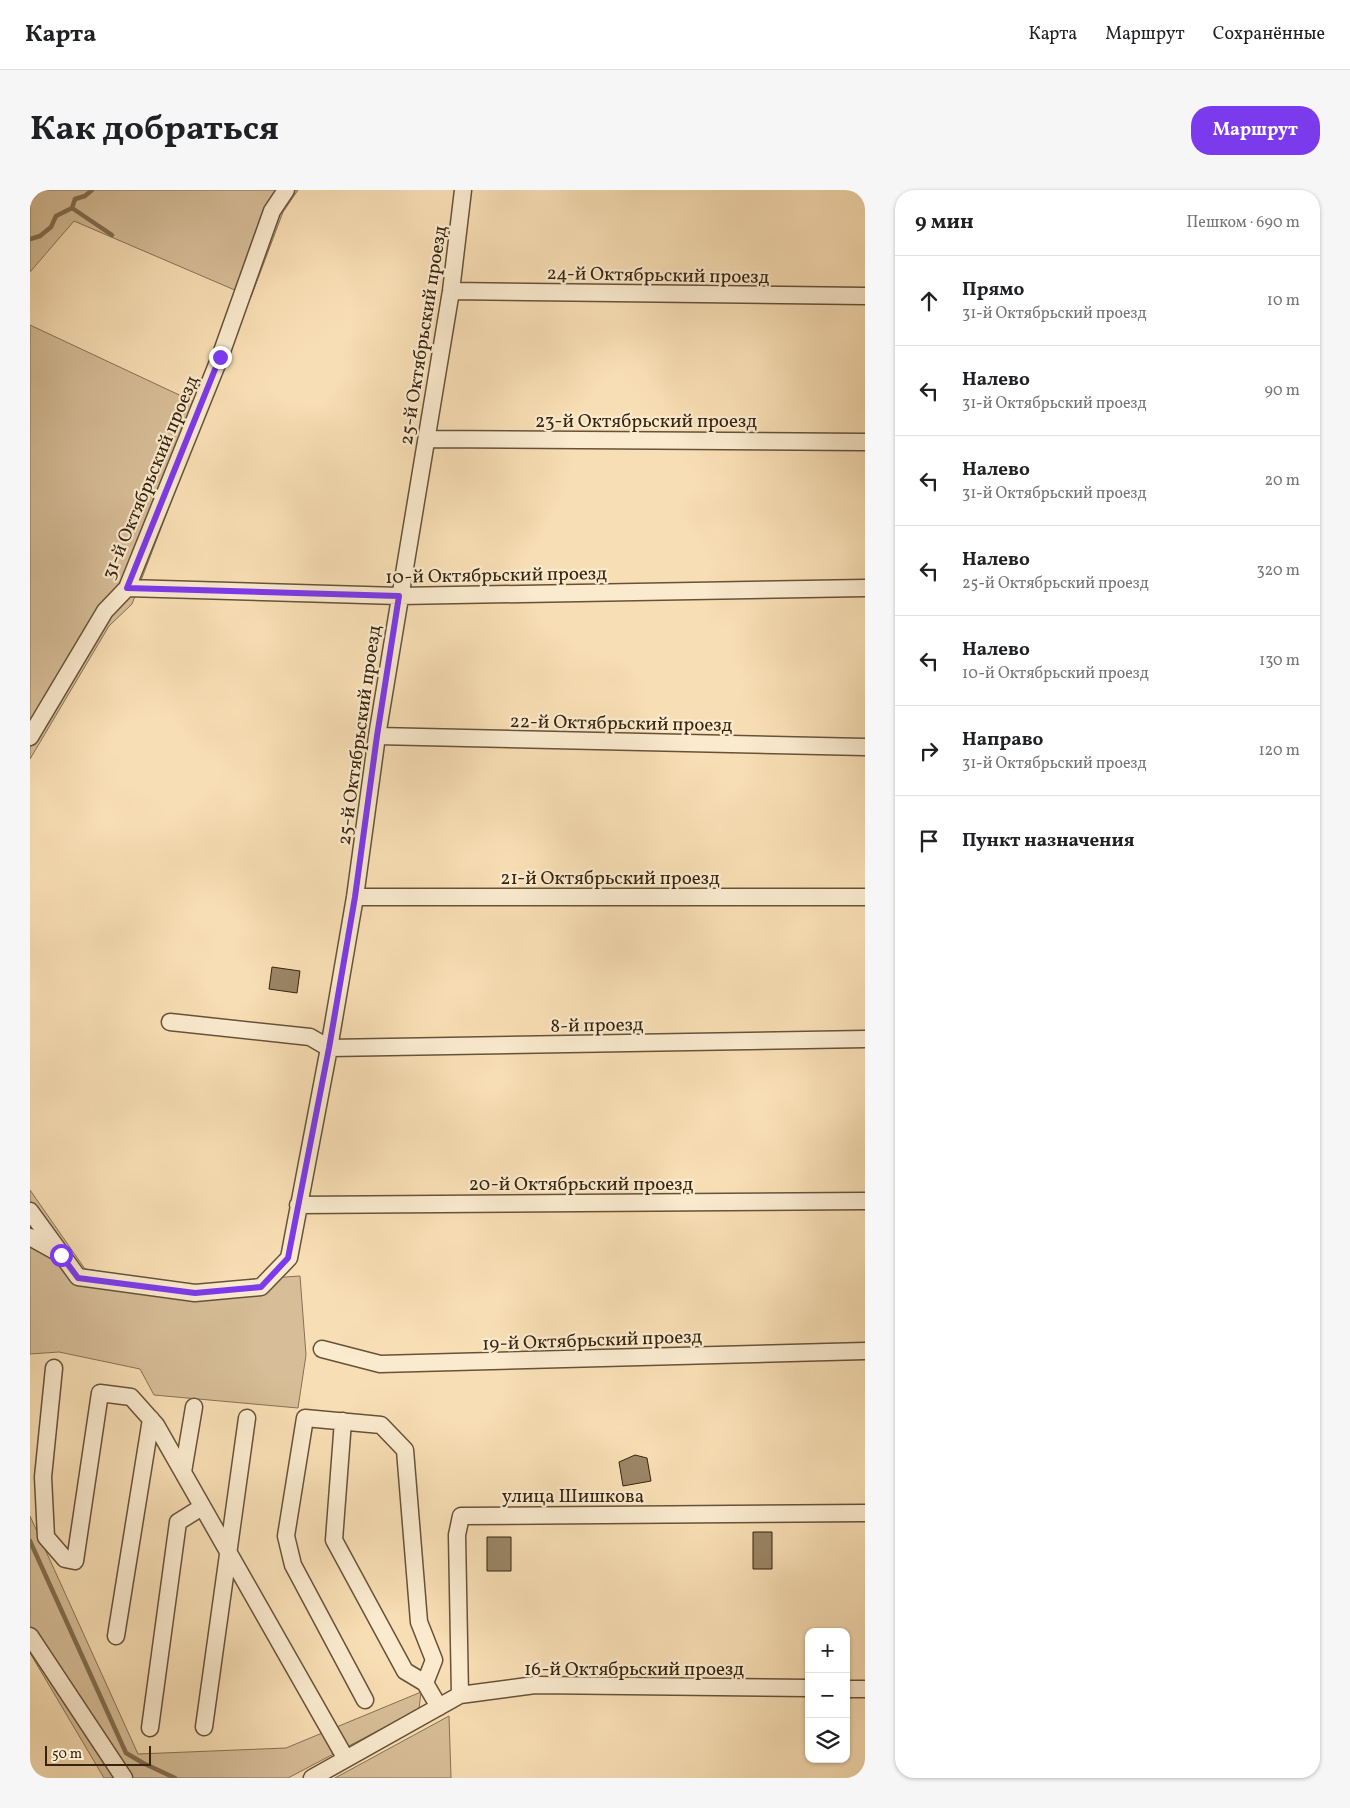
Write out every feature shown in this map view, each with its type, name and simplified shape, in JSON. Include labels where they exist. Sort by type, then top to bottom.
[{"type":"street","name":"31-й Октябрьский проезд","points":[[30,737],[105,611],[127,588],[220,357],[272,211],[286,190]]},
{"type":"street","name":"25-й Октябрьский проезд","points":[[61,1255],[78,1278],[195,1293],[261,1287],[288,1258],[329,1048],[355,897],[377,736],[399,596],[451,292],[463,190]]},
{"type":"street","name":"24-й Октябрьский проезд","points":[[451,292],[865,296]]},
{"type":"street","name":"23-й Октябрьский проезд","points":[[427,439],[865,442]]},
{"type":"street","name":"10-й Октябрьский проезд","points":[[127,588],[399,596],[865,588]]},
{"type":"street","name":"22-й Октябрьский проезд","points":[[377,736],[865,747]]},
{"type":"street","name":"21-й Октябрьский проезд","points":[[355,897],[865,897]]},
{"type":"street","points":[[170,1022],[310,1037],[329,1048]]},
{"type":"street","name":"8-й проезд","points":[[329,1048],[865,1039]]},
{"type":"street","name":"20-й Октябрьский проезд","points":[[298,1205],[865,1201]]},
{"type":"street","points":[[30,1211],[61,1255]]},
{"type":"street","points":[[30,1237],[61,1255]]},
{"type":"street","name":"19-й Октябрьский проезд","points":[[322,1350],[380,1364],[865,1351]]},
{"type":"street","points":[[54,1368],[43,1477],[46,1537],[66,1558],[75,1561],[100,1393],[131,1397],[151,1419],[183,1472],[346,1759]]},
{"type":"street","points":[[183,1472],[194,1408]]},
{"type":"street","points":[[204,1727],[247,1418]]},
{"type":"street","points":[[365,1700],[293,1565],[286,1536],[305,1418],[381,1424],[405,1450],[419,1622],[434,1660],[425,1683]]},
{"type":"street","points":[[116,1636],[151,1419]]},
{"type":"street","points":[[343,1421],[334,1540],[406,1671],[425,1683],[439,1707]]},
{"type":"street","points":[[150,1728],[178,1522],[202,1507]]},
{"type":"street","name":"улица Шишкова","points":[[460,1695],[458,1535],[461,1516],[865,1513]]},
{"type":"street","points":[[30,1636],[124,1778]]},
{"type":"street","name":"16-й Октябрьский проезд","points":[[460,1695],[535,1685],[805,1688]]},
{"type":"street","points":[[850,1689],[865,1689]]},
{"type":"street","points":[[312,1778],[460,1695]]},
{"type":"shaded area","points":[[30,190],[298,190],[283,212],[251,297],[74,221],[30,272]]},
{"type":"shaded area","points":[[30,325],[207,408],[132,604],[109,626],[30,759]]},
{"type":"shaded area","points":[[30,1190],[85,1269],[194,1286],[300,1276],[306,1355],[298,1408],[154,1395],[140,1369],[59,1352],[30,1354]]},
{"type":"shaded area","points":[[30,1516],[138,1754],[286,1748],[421,1692],[419,1709],[288,1778],[104,1778],[30,1653]]},
{"type":"shaded area","points":[[449,1716],[451,1778],[335,1778]]},
{"type":"building","points":[[272,967],[300,971],[297,993],[269,989]]},
{"type":"building","points":[[635,1455],[647,1458],[651,1481],[623,1486],[619,1462]]},
{"type":"building","points":[[753,1532],[772,1532],[772,1569],[753,1569]]},
{"type":"building","points":[[487,1537],[511,1537],[511,1571],[487,1571]]},
{"type":"waterway","points":[[30,239],[40,236],[51,227],[56,216],[72,208],[75,199],[85,196],[92,190]]},
{"type":"waterway","points":[[72,208],[112,235]]},
{"type":"waterway","points":[[30,1541],[126,1753],[175,1778]]},
{"type":"route","points":[[61,1255],[78,1278],[195,1293],[261,1287],[288,1258],[329,1048],[355,897],[377,736],[399,596],[127,588],[220,357]]}]
